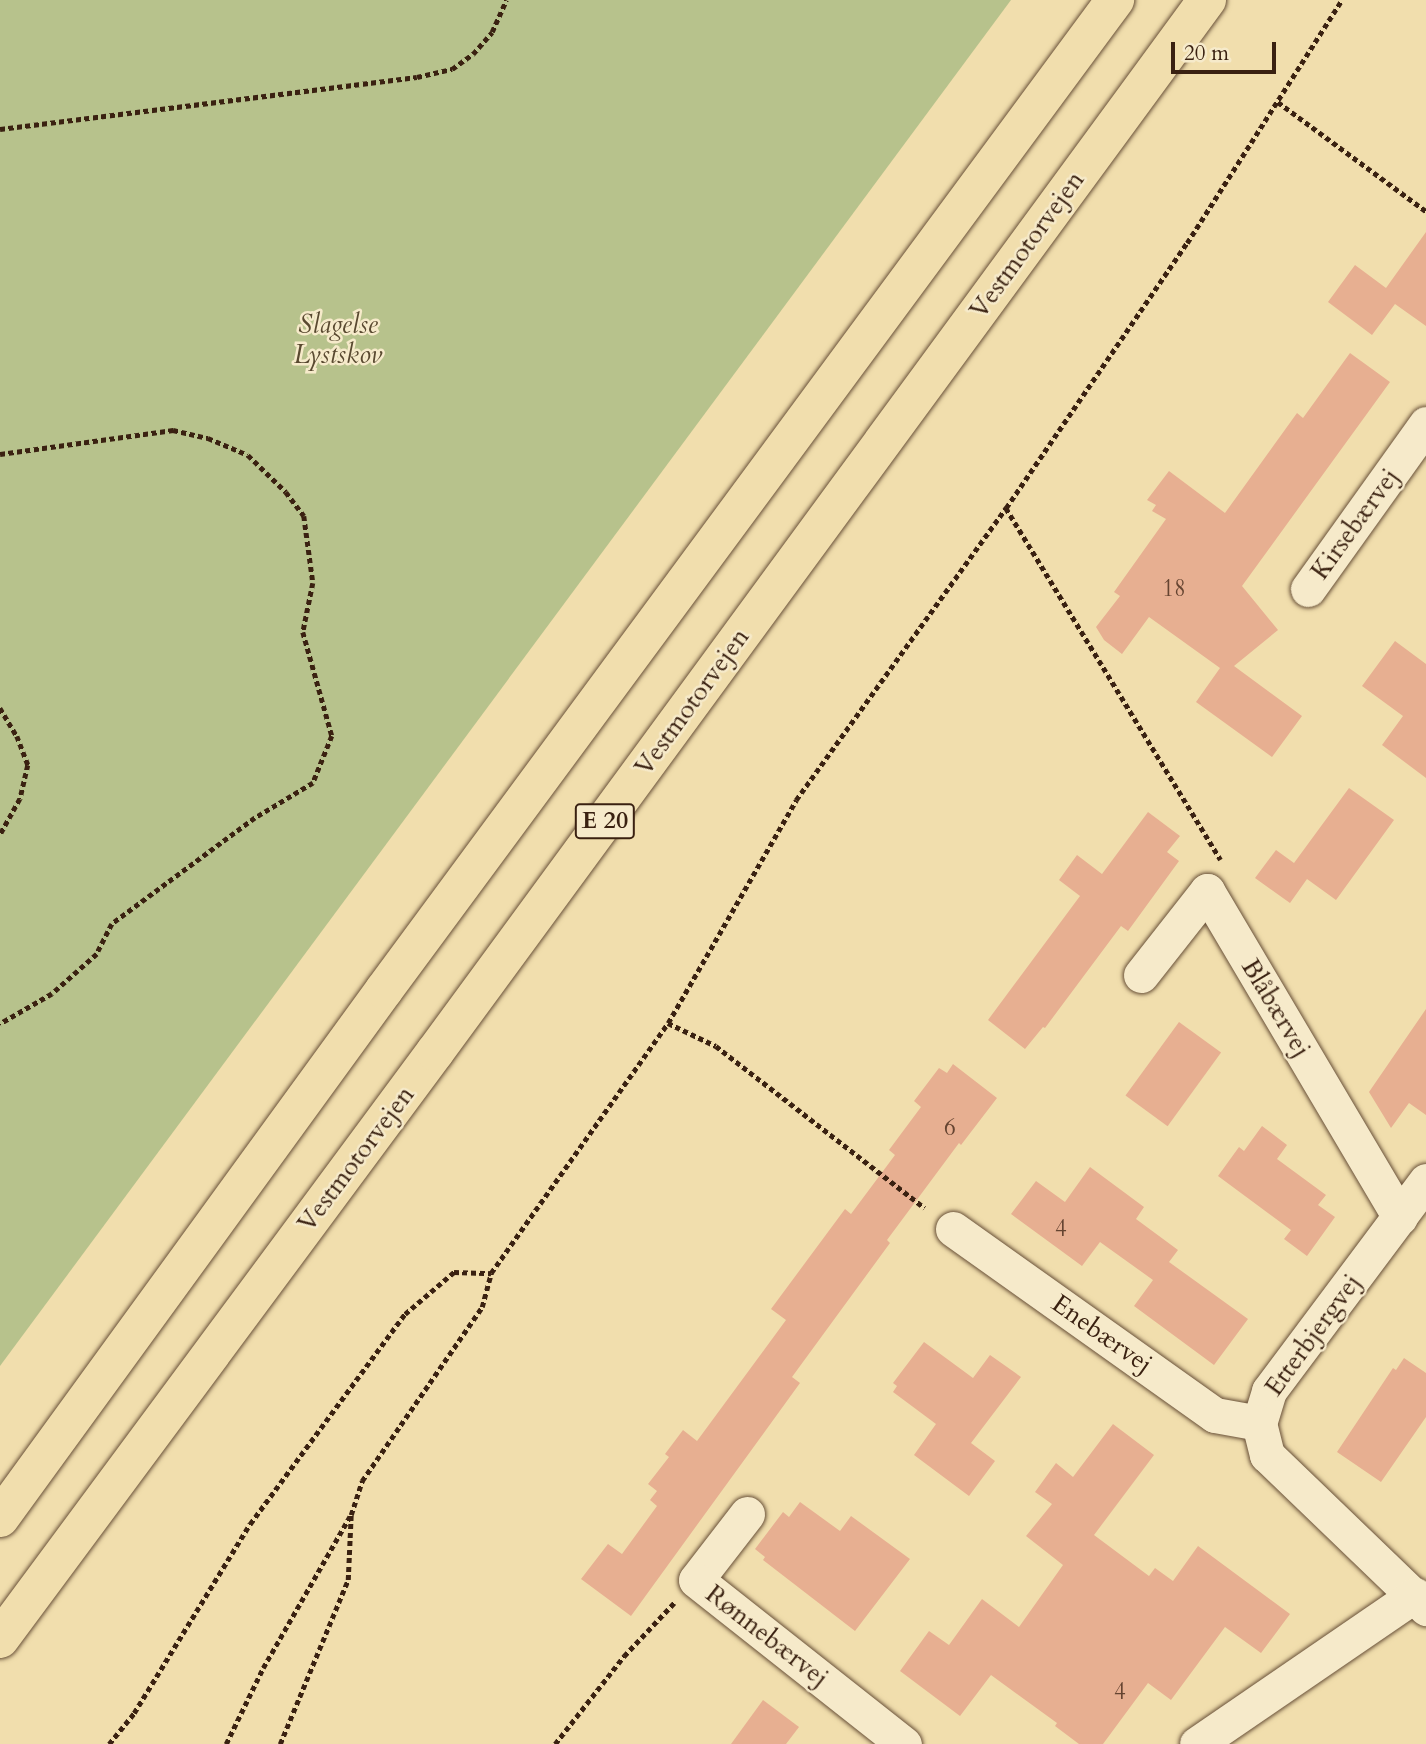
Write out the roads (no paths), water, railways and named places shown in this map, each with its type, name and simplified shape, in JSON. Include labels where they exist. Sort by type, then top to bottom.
[{"type":"highway","points":[[0,1518],[392,979],[1115,0]]},
{"type":"highway","name":"Vestmotorvejen","points":[[0,1639],[435,1052],[1206,0]]},
{"type":"street","name":"Kirsebærvej","points":[[1308,589],[1426,424]]},
{"type":"street","name":"Blåbærvej","points":[[1140,975],[1207,891],[1400,1217]]},
{"type":"street","name":"Etterbjergvej","points":[[1421,1601],[1267,1455],[1259,1423],[1269,1391],[1426,1181]]},
{"type":"street","name":"Enebærvej","points":[[953,1228],[1215,1415],[1259,1423]]},
{"type":"street","name":"Rønnebærvej","points":[[747,1514],[696,1580],[904,1744]]},
{"type":"street","points":[[1197,1744],[1421,1601]]},
{"type":"park label","name":"Slagelse Lystskov","points":[[338,340]]}]
